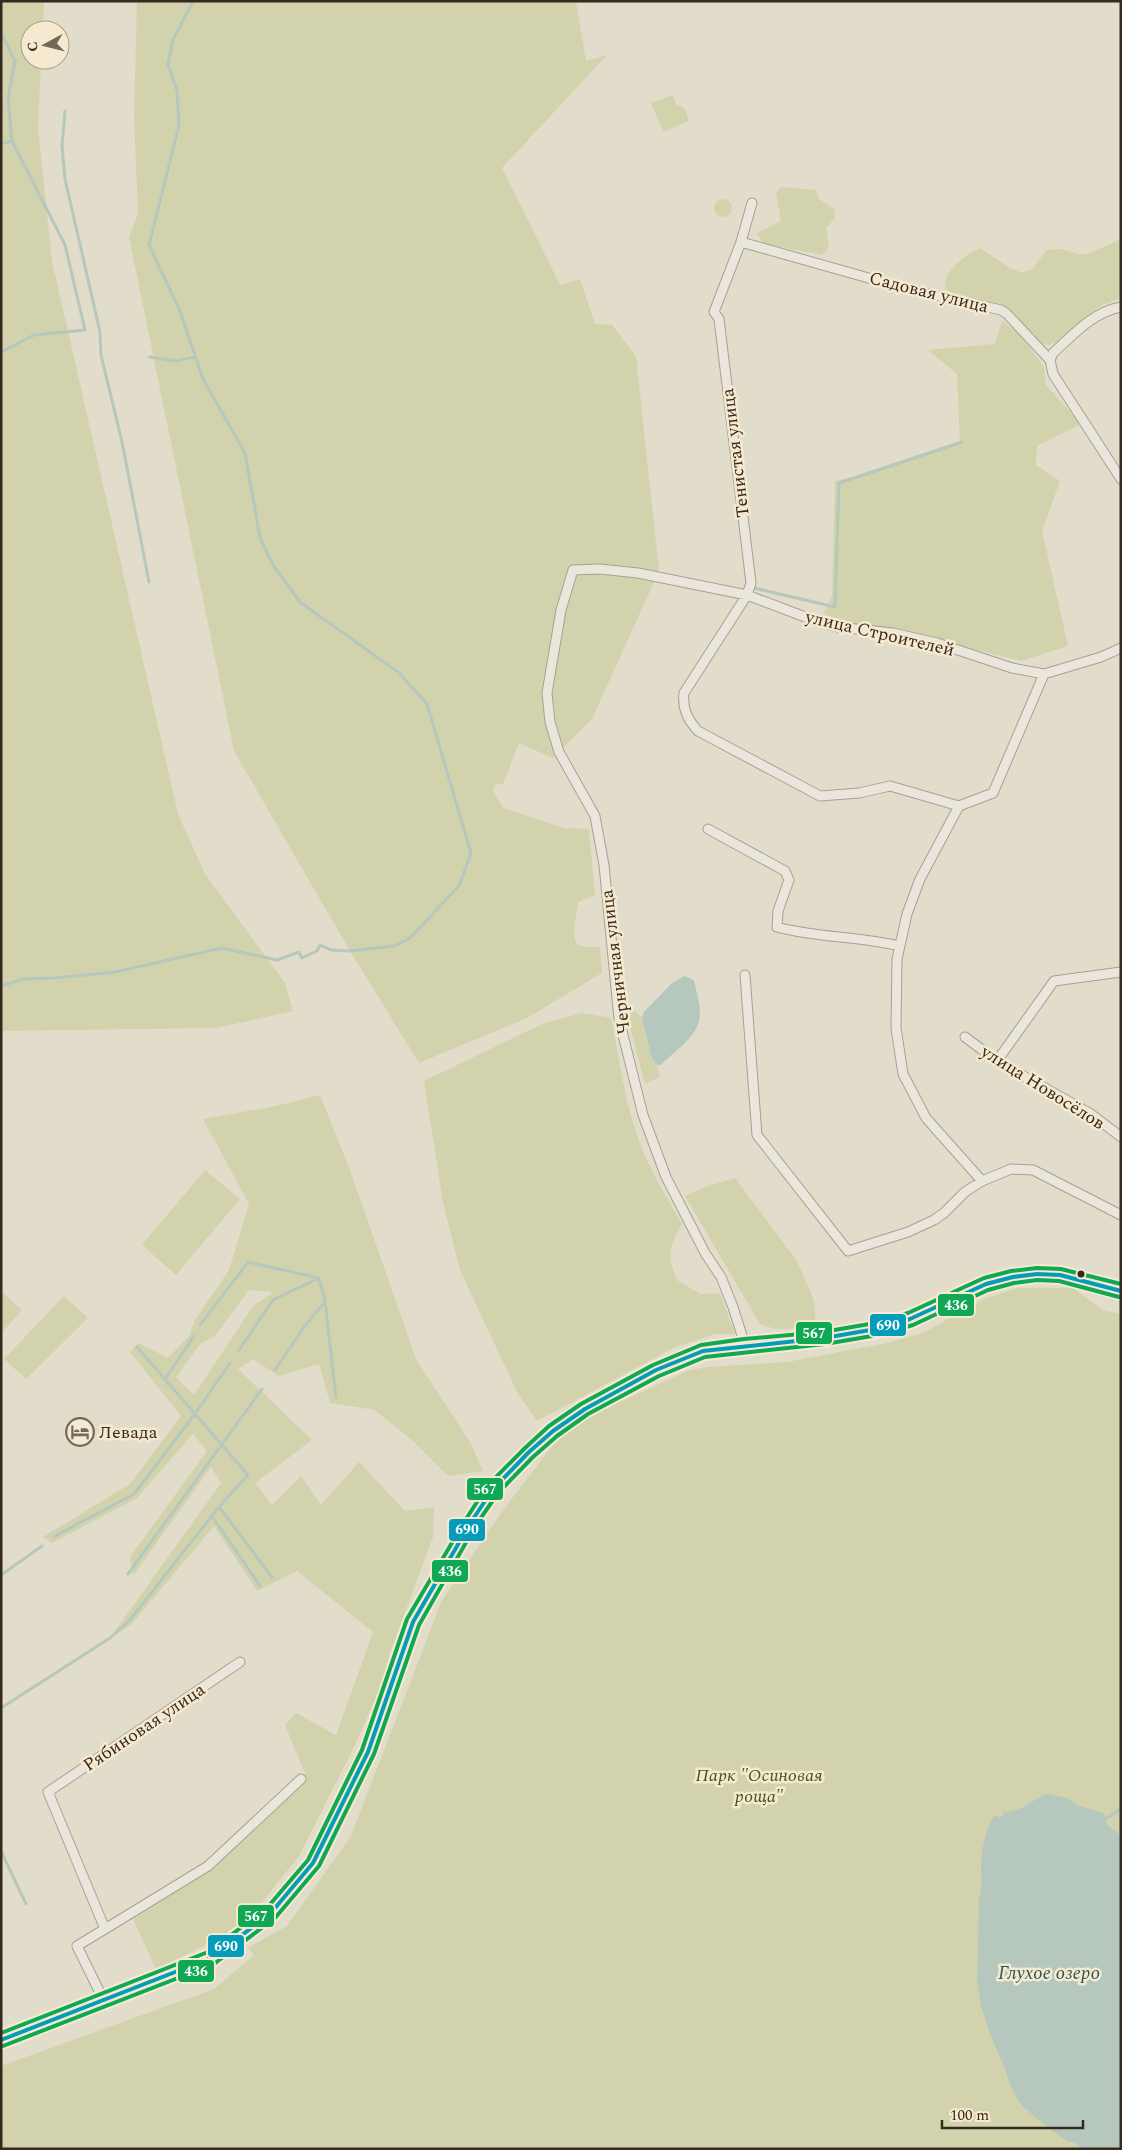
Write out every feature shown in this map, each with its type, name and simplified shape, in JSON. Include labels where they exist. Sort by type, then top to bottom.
[{"type":"main road","points":[[1,2040],[210,1958],[270,1914],[313,1863],[368,1752],[413,1622],[471,1522],[493,1489],[528,1452],[553,1431],[585,1410],[656,1370],[703,1351],[824,1338],[876,1329],[910,1319],[986,1284],[1013,1277],[1037,1274],[1060,1275],[1121,1291]]},
{"type":"street","points":[[741,242],[752,203]]},
{"type":"street","name":"Тенистая улица","points":[[741,242],[714,312],[719,320],[751,577],[746,595]]},
{"type":"street","name":"Садовая улица","points":[[741,242],[904,288],[1001,310],[1050,360],[1053,374],[1121,479]]},
{"type":"street","points":[[1050,360],[1053,353],[1091,319],[1104,312],[1121,307]]},
{"type":"street","name":"улица Строителей","points":[[573,570],[600,569],[638,573],[746,595],[813,620],[838,627],[893,633],[911,637],[1012,668],[1044,674]]},
{"type":"street","name":"Черничная улица","points":[[573,570],[561,610],[547,692],[550,722],[559,752],[595,816],[604,865],[618,1019],[643,1115],[666,1177],[705,1252],[721,1277],[746,1345]]},
{"type":"street","points":[[746,595],[684,693],[683,701],[687,717],[698,731],[820,796],[859,793],[890,786],[959,806],[994,793],[1044,674],[1101,657],[1121,648]]},
{"type":"street","points":[[959,806],[920,879],[907,914],[897,959],[896,1028],[903,1074],[931,1125],[982,1181]]},
{"type":"street","points":[[708,829],[784,871],[790,880],[778,911],[777,927],[793,931],[874,940],[899,946]]},
{"type":"street","points":[[997,1061],[1054,981],[1121,972]]},
{"type":"street","points":[[745,975],[757,1135],[848,1250],[908,1232],[934,1220],[944,1213],[965,1192],[982,1181],[1011,1169],[1033,1170],[1121,1215]]},
{"type":"street","name":"улица Новосёлов","points":[[965,1037],[997,1061],[1091,1114],[1121,1137]]},
{"type":"street","name":"Рябиновая улица","points":[[105,1929],[48,1792],[240,1662]]},
{"type":"street","points":[[104,2001],[76,1946],[208,1866],[301,1779]]},
{"type":"green space","points":[[1,1],[44,1],[43,20],[20,20],[20,70],[41,70],[38,128],[52,261],[178,814],[205,874],[285,983],[293,1011],[216,1028],[1,1031]]},
{"type":"green space","points":[[137,1],[576,1],[586,61],[607,55],[502,168],[560,285],[580,279],[595,324],[612,325],[636,356],[659,571],[592,719],[553,758],[519,743],[503,784],[496,784],[493,791],[503,808],[564,828],[589,829],[595,895],[578,902],[575,938],[576,942],[581,946],[600,947],[602,973],[527,1018],[419,1063],[350,951],[234,751],[129,237],[138,213],[134,119]]},
{"type":"green space","points":[[673,95],[676,104],[685,109],[689,121],[663,132],[651,103]]},
{"type":"green space","points":[[781,187],[816,190],[819,199],[834,209],[835,218],[826,228],[829,247],[822,255],[764,244],[757,233],[781,221],[776,192]]},
{"type":"green space","points":[[719,199],[727,199],[732,204],[730,215],[719,217],[714,212],[714,204]]},
{"type":"green space","points":[[1121,239],[1121,298],[1102,305],[1056,342],[1049,345],[1040,344],[1035,335],[1003,306],[952,293],[945,289],[945,282],[951,269],[962,259],[980,248],[1010,268],[1022,273],[1032,269],[1047,250],[1061,249],[1077,254],[1088,254]]},
{"type":"green space","points":[[1002,321],[1020,334],[1044,367],[1046,385],[1081,424],[1037,446],[1036,465],[1060,481],[1042,531],[1068,646],[1021,661],[887,628],[822,618],[832,595],[835,481],[865,474],[960,443],[957,374],[928,350],[995,344]]},
{"type":"green space","points":[[634,1010],[642,1018],[652,1059],[657,1065],[660,1077],[645,1084],[628,1019],[630,1011]]},
{"type":"green space","points":[[582,1013],[611,1018],[632,1121],[651,1169],[682,1224],[670,1252],[677,1280],[700,1294],[720,1293],[735,1334],[715,1334],[673,1348],[537,1421],[518,1394],[460,1270],[443,1203],[424,1081],[544,1023]]},
{"type":"green space","points":[[320,1095],[350,1170],[416,1359],[471,1444],[483,1471],[448,1476],[414,1442],[375,1410],[330,1403],[319,1364],[279,1376],[253,1359],[238,1369],[312,1440],[255,1483],[272,1505],[301,1476],[321,1505],[359,1462],[405,1511],[434,1507],[433,1537],[391,1650],[380,1689],[351,1753],[299,1856],[255,1911],[217,1940],[156,1969],[133,1919],[211,1869],[307,1779],[285,1725],[296,1713],[336,1735],[373,1632],[297,1571],[257,1591],[214,1526],[131,1625],[110,1638],[221,1483],[211,1467],[133,1576],[130,1557],[207,1451],[193,1434],[137,1498],[52,1543],[43,1537],[130,1484],[181,1416],[130,1352],[139,1343],[168,1358],[189,1336],[195,1320],[229,1270],[249,1204],[203,1119],[276,1106]],"holes":[[[249,1290],[274,1292],[253,1306],[194,1395],[176,1377],[200,1344],[215,1336]]]},
{"type":"green space","points":[[205,1170],[240,1199],[176,1275],[142,1245]]},
{"type":"green space","points":[[735,1178],[797,1261],[814,1300],[816,1328],[775,1329],[760,1324],[685,1196],[705,1187]]},
{"type":"green space","name":"Парк \"Осиновая роща\"","points":[[1017,1288],[1073,1288],[1103,1310],[1121,1314],[1121,2149],[1,2149],[1,2066],[214,1989],[254,1955],[248,1948],[287,1926],[351,1836],[442,1600],[504,1509],[549,1450],[577,1422],[687,1371],[707,1367],[787,1362],[882,1344],[923,1333],[984,1299]]},
{"type":"green space","points":[[1,1291],[22,1310],[2,1332],[1,1331]]},
{"type":"green space","points":[[64,1296],[88,1318],[26,1379],[4,1359]]},
{"type":"water","points":[[684,976],[694,980],[700,1014],[699,1022],[691,1036],[661,1065],[657,1065],[652,1059],[642,1018],[644,1012],[671,984]]},
{"type":"water","name":"Глухое озеро","points":[[1047,1794],[1068,1798],[1077,1805],[1104,1813],[1107,1824],[1121,1836],[1121,2149],[1081,2149],[1074,2142],[1068,2142],[1046,2126],[1022,2106],[1011,2088],[981,2006],[977,1981],[979,1899],[982,1854],[986,1834],[994,1816],[1002,1817],[1004,1812],[1023,1807]]},
{"type":"waterway","points":[[1,986],[23,979],[115,972],[222,948],[277,960],[299,952],[302,958],[317,951],[320,945],[331,950],[350,951],[394,946],[410,938],[459,886],[471,853],[427,704],[398,672],[300,602],[273,565],[260,538],[245,453],[203,379],[180,311],[149,245],[179,125],[177,91],[168,64],[173,40],[193,1]]},
{"type":"waterway","points":[[1,33],[15,61],[8,98],[12,141],[65,245],[85,330],[34,335],[1,352]]},
{"type":"waterway","points":[[65,111],[62,146],[65,179],[100,332],[101,355],[122,442],[149,582]]},
{"type":"waterway","points":[[1,144],[12,141]]},
{"type":"waterway","points":[[150,357],[176,361],[195,357]]},
{"type":"waterway","points":[[754,588],[835,607],[839,483],[962,442]]},
{"type":"waterway","points":[[200,1325],[248,1262],[319,1278],[325,1301],[336,1397]]},
{"type":"waterway","points":[[239,1350],[273,1300],[319,1278]]},
{"type":"waterway","points":[[275,1370],[304,1327],[325,1302]]},
{"type":"waterway","points":[[165,1379],[194,1336]]},
{"type":"waterway","points":[[137,1347],[248,1475],[219,1507],[272,1577]]},
{"type":"waterway","points":[[55,1536],[134,1494],[195,1414],[230,1363]]},
{"type":"waterway","points":[[128,1574],[262,1389]]},
{"type":"waterway","points":[[1,1708],[110,1638],[129,1621],[219,1507]]},
{"type":"waterway","points":[[212,1516],[260,1586]]},
{"type":"waterway","points":[[1,1575],[42,1546]]},
{"type":"waterway","points":[[1105,1819],[1121,1809]]},
{"type":"waterway","points":[[1,1851],[26,1904]]},
{"type":"transit line","name":"567","points":[[1,2033],[208,1952],[266,1909],[308,1860],[362,1750],[407,1619],[466,1519],[488,1485],[549,1426],[581,1404],[653,1365],[701,1345],[823,1332],[875,1323],[908,1313],[984,1278],[1011,1271],[1037,1268],[1061,1269],[1121,1284]]},
{"type":"transit line","name":"690","points":[[1,2040],[211,1958],[270,1914],[313,1863],[368,1752],[413,1622],[471,1522],[493,1489],[529,1452],[553,1431],[585,1409],[656,1370],[703,1351],[824,1338],[876,1329],[910,1319],[986,1284],[1013,1277],[1037,1274],[1060,1275],[1121,1291]]},
{"type":"transit line","name":"436","points":[[3,2046],[214,1964],[275,1918],[319,1866],[374,1754],[419,1625],[476,1525],[498,1493],[533,1457],[557,1436],[588,1414],[659,1376],[705,1357],[825,1344],[878,1335],[913,1325],[988,1290],[1014,1283],[1037,1280],[1059,1281],[1119,1297]]},
{"type":"place","name":"Левада","points":[[80,1432]]}]
